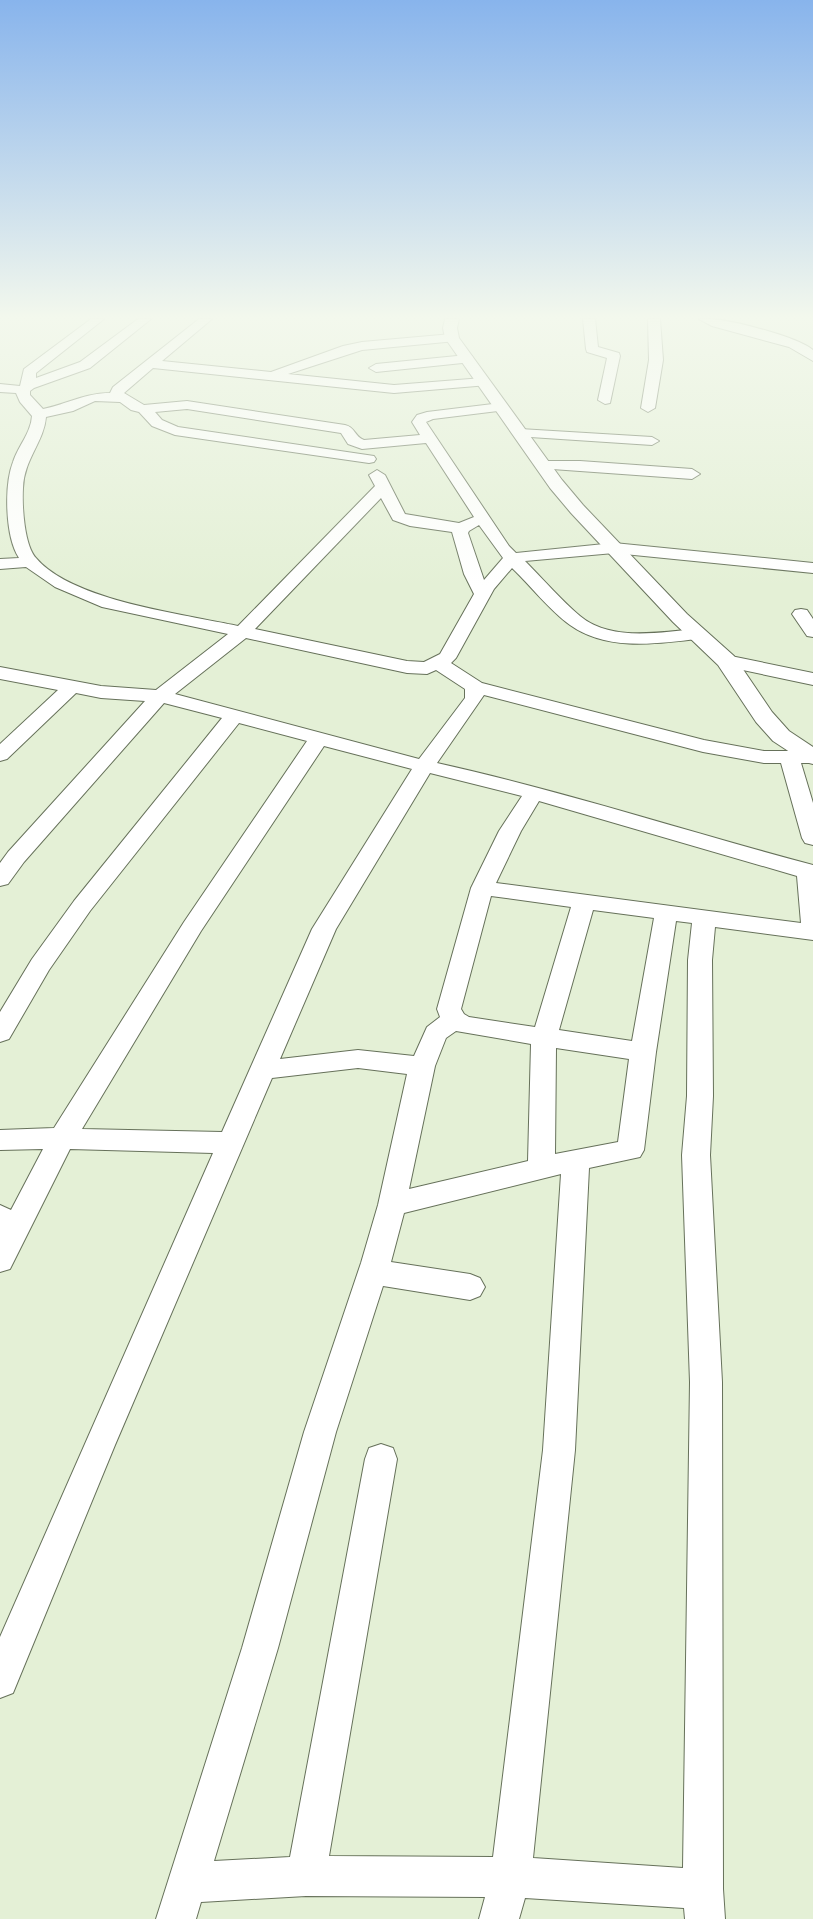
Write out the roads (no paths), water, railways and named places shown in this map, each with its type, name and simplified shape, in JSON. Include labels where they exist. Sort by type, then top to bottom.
[{"type":"street","points":[[34,409],[40,418],[30,446],[20,462],[14,499],[23,552],[29,562],[78,592],[108,603],[407,667],[428,668],[439,664],[447,658],[483,594],[512,558],[614,548],[813,568]]},
{"type":"street","points":[[39,414],[65,409]]},
{"type":"street","points":[[144,409],[150,409]]},
{"type":"street","points":[[144,409],[157,423],[175,431],[369,459]]},
{"type":"street","points":[[205,409],[345,429],[350,432],[353,441],[362,445],[430,438]]},
{"type":"street","points":[[490,409],[422,418],[419,422],[482,518],[512,558],[575,621],[588,630],[609,637],[631,640],[697,634]]},
{"type":"street","points":[[502,409],[577,509],[697,634],[726,661],[764,717],[781,736],[813,758]]},
{"type":"street","points":[[520,433],[652,441]]},
{"type":"street","points":[[362,445],[399,517],[410,521],[462,528],[482,518]]},
{"type":"street","points":[[543,465],[580,465],[692,474]]},
{"type":"street","points":[[0,475],[16,484]]},
{"type":"street","points":[[0,879],[16,857],[160,696],[183,680],[242,632],[383,487]]},
{"type":"street","points":[[462,528],[460,533],[472,574],[483,594]]},
{"type":"street","points":[[0,564],[29,562]]},
{"type":"street","points":[[801,614],[813,632]]},
{"type":"street","points":[[726,661],[813,679]]},
{"type":"street","points":[[439,664],[475,687],[703,746],[764,757],[813,758]]},
{"type":"street","points":[[0,673],[101,692],[160,696],[424,766],[500,783],[714,846],[811,872],[813,923]]},
{"type":"street","points":[[0,755],[72,686]]},
{"type":"street","points":[[0,1680],[324,929],[424,766],[474,698],[475,687]]},
{"type":"street","points":[[0,1033],[40,965],[82,906],[234,716]]},
{"type":"street","points":[[0,1260],[8,1224],[192,926],[319,738]]},
{"type":"street","points":[[789,757],[813,838]]},
{"type":"street","points":[[534,793],[510,831],[482,888],[449,1009],[454,1020],[465,1025],[643,1052]]},
{"type":"street","points":[[482,888],[813,932]]},
{"type":"street","points":[[541,1170],[544,1038],[584,902]]},
{"type":"street","points":[[392,1205],[576,1160],[630,1150],[643,1052],[666,913]]},
{"type":"street","points":[[454,1020],[436,1033],[422,1066],[392,1205],[373,1272],[320,1432],[260,1648],[182,1901],[306,1876],[511,1877],[704,1904],[706,1382],[696,1155],[700,1096],[700,960],[704,918]]},
{"type":"street","points":[[263,1070],[358,1059],[422,1066]]},
{"type":"street","points":[[0,1140],[231,1143]]},
{"type":"street","points":[[499,1919],[511,1877],[558,1450],[576,1160]]},
{"type":"street","points":[[373,1272],[470,1287]]},
{"type":"street","points":[[306,1876],[381,1458]]}]
